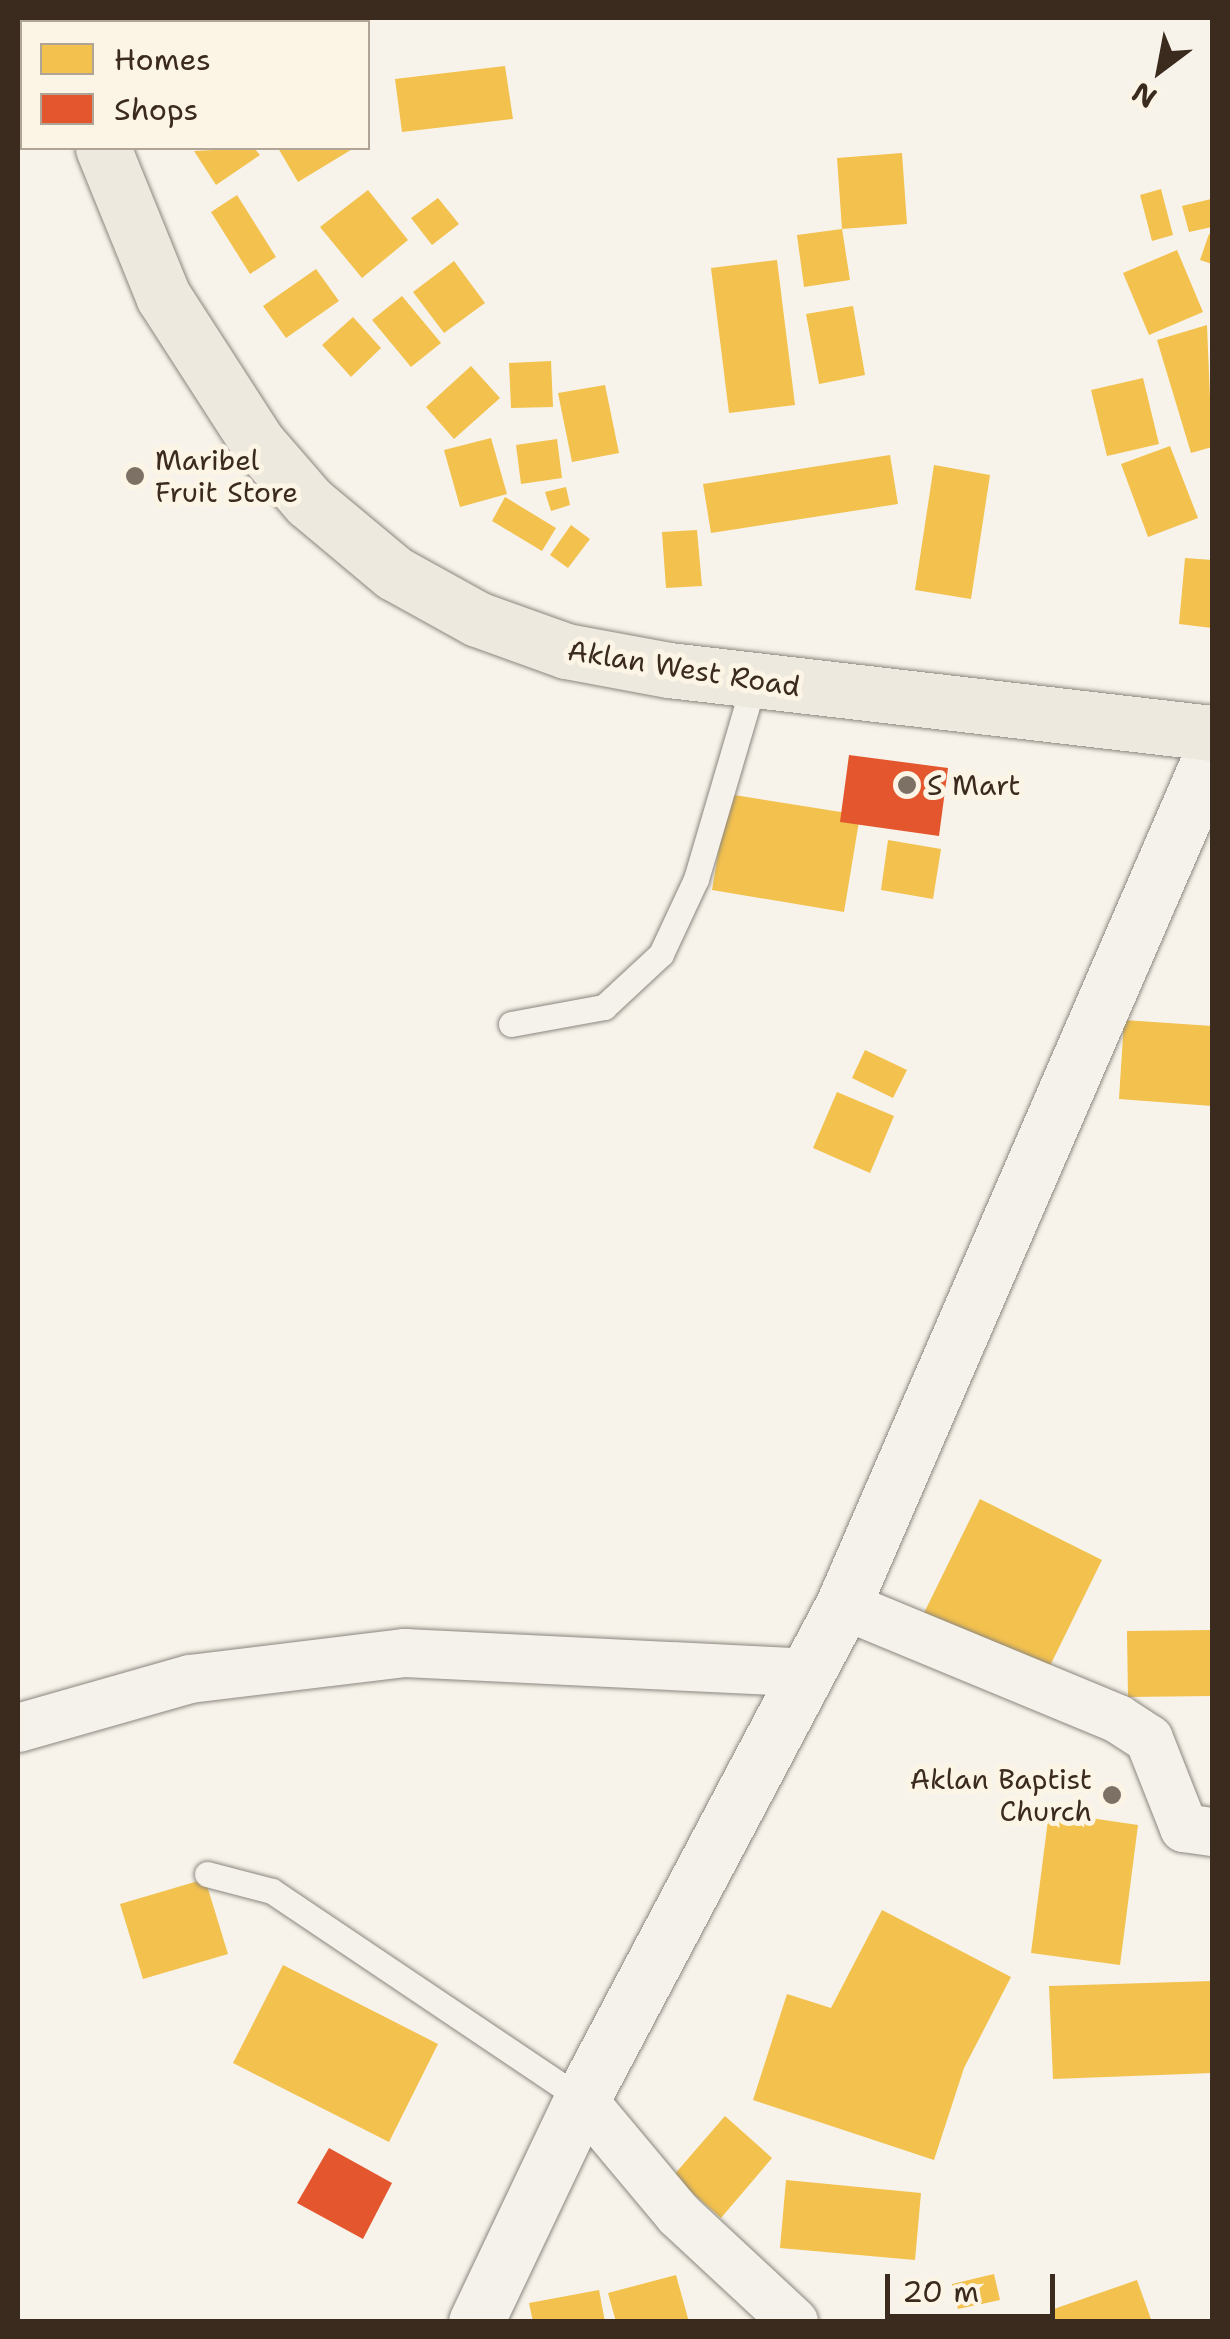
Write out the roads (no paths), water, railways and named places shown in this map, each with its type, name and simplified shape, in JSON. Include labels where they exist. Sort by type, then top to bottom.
[{"type":"main road","name":"Aklan West Road","points":[[107,158],[163,296],[207,373],[309,502],[394,573],[477,619],[566,651],[754,682],[1212,733]]},
{"type":"street","points":[[476,2322],[582,2098],[843,1605],[1212,753]]},
{"type":"street","points":[[843,1605],[1118,1719],[1149,1738],[1184,1828],[1212,1832]]},
{"type":"street","points":[[18,1728],[190,1679],[406,1653],[807,1672]]},
{"type":"street","points":[[582,2098],[679,2215],[794,2322]]},
{"type":"lane","points":[[511,1024],[604,1007],[661,954],[696,879],[754,682]]},
{"type":"lane","points":[[207,1874],[272,1891],[582,2098]]},
{"type":"place","name":"Maribel Fruit Store","points":[[135,476]]},
{"type":"place","name":"S Mart","points":[[907,785]]},
{"type":"place","name":"Aklan Baptist Church","points":[[1112,1795]]}]
